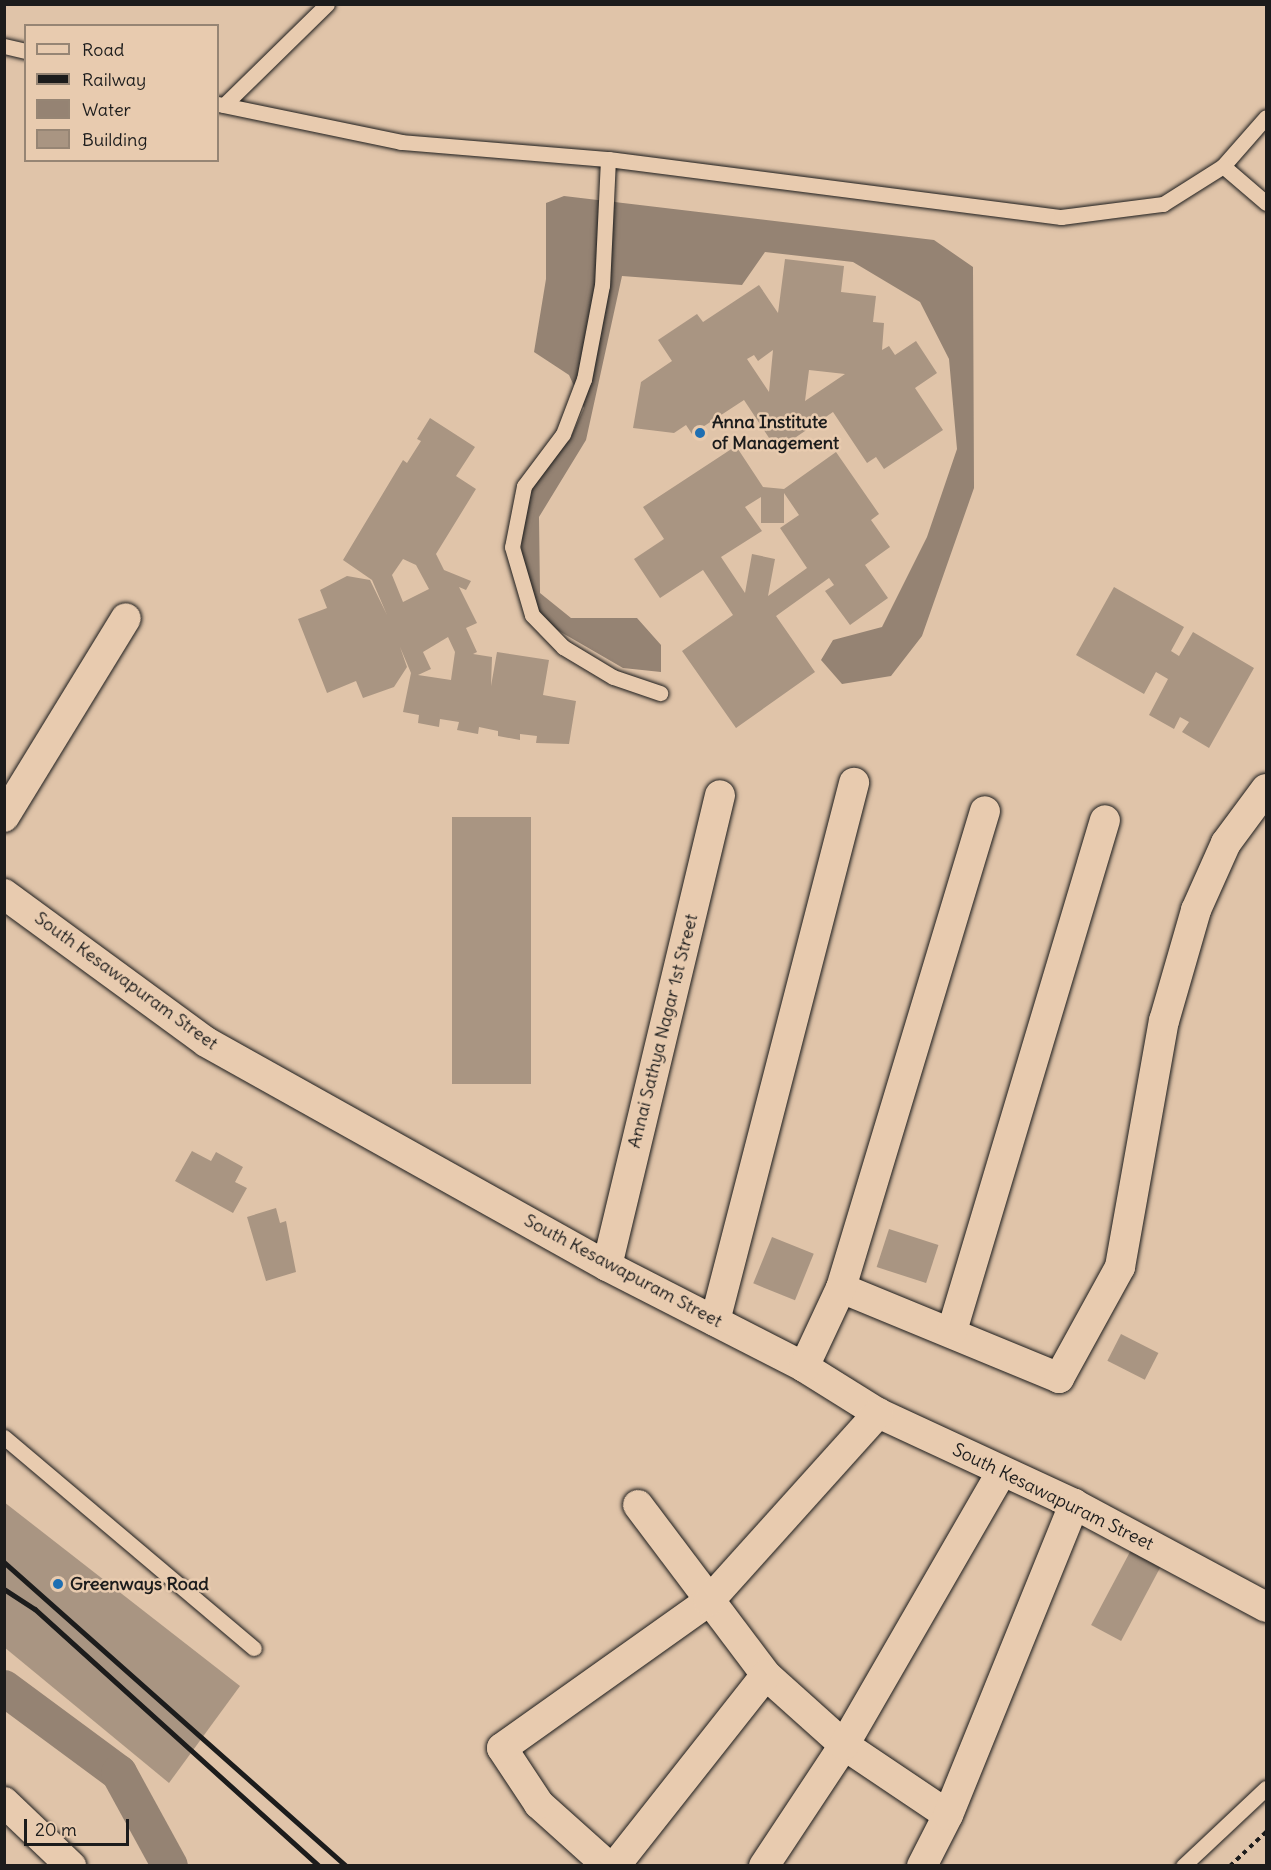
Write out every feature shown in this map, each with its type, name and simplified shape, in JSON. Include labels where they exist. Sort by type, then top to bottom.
[{"type":"street","points":[[4,817],[126,618]]},
{"type":"street","points":[[715,1321],[854,783]]},
{"type":"street","points":[[841,1288],[952,1331],[1059,1378],[1120,1267],[1164,1022],[1196,910],[1226,843],[1266,789]]},
{"type":"street","name":"Annai Sathya Nagar 1st Street","points":[[607,1266],[720,795]]},
{"type":"street","points":[[804,1367],[841,1288],[985,811]]},
{"type":"street","points":[[952,1331],[1105,820]]},
{"type":"street","name":"South Kesawapuram Street","points":[[7,903],[206,1042],[607,1266],[804,1367],[878,1413],[1074,1504],[1266,1607]]},
{"type":"street","points":[[608,1866],[539,1804],[502,1748],[709,1601],[878,1413]]},
{"type":"street","points":[[764,1866],[844,1745],[1002,1471]]},
{"type":"street","points":[[922,1866],[948,1815],[1074,1504]]},
{"type":"street","points":[[638,1505],[766,1675],[844,1745],[948,1815]]},
{"type":"street","points":[[615,1866],[766,1675]]},
{"type":"street","points":[[4,1802],[71,1866]]},
{"type":"lane","points":[[220,104],[327,4]]},
{"type":"lane","points":[[4,46],[24,51]]},
{"type":"lane","points":[[220,104],[401,142],[608,159],[1060,217],[1163,204],[1223,166],[1266,117]]},
{"type":"lane","points":[[608,159],[602,285],[574,409],[516,506],[512,547],[520,583],[532,615],[563,647],[613,677],[660,693]]},
{"type":"lane","points":[[1223,166],[1266,203]]},
{"type":"lane","points":[[4,1437],[254,1648]]},
{"type":"lane","points":[[1183,1866],[1266,1788]]},
{"type":"path","points":[[1230,1866],[1266,1832]]},
{"type":"water","points":[[564,196],[934,240],[973,267],[974,488],[922,636],[891,676],[842,684],[821,660],[833,640],[882,627],[927,537],[957,449],[949,359],[920,302],[853,262],[765,252],[742,285],[622,276],[586,440],[539,517],[540,593],[571,618],[637,618],[661,645],[661,672],[623,668],[540,620],[522,577],[521,532],[533,485],[570,439],[584,408],[569,375],[534,352],[546,279],[546,203]]},
{"type":"building","points":[[785,259],[844,266],[841,292],[876,296],[873,322],[884,323],[882,350],[889,346],[895,355],[916,341],[937,373],[915,388],[943,430],[884,469],[876,457],[867,463],[833,412],[777,450],[744,400],[692,434],[686,425],[674,433],[633,428],[641,382],[672,361],[658,340],[697,314],[703,322],[759,285],[778,313]],"holes":[[[773,350],[769,392],[747,359],[754,355],[758,361]],[[809,370],[845,374],[805,401]]]},
{"type":"building","points":[[430,418],[475,447],[456,476],[476,489],[436,554],[444,570],[471,581],[466,590],[459,587],[477,623],[466,628],[477,652],[473,654],[492,657],[491,686],[497,652],[549,660],[543,695],[576,701],[569,744],[536,743],[537,736],[520,734],[520,740],[498,736],[498,731],[479,727],[478,734],[457,730],[459,722],[440,719],[439,727],[418,723],[419,715],[403,712],[411,673],[400,647],[407,667],[394,687],[363,698],[356,681],[327,693],[298,619],[327,608],[320,590],[347,576],[370,580],[387,615],[372,580],[343,560],[403,460],[407,463],[421,441],[417,439]],"holes":[[[403,559],[416,565],[429,589],[403,602],[392,575]],[[448,637],[455,652],[451,680],[418,675],[431,669],[423,652]]]},
{"type":"building","points":[[736,446],[763,487],[784,489],[836,452],[879,514],[871,520],[890,547],[865,565],[888,598],[850,625],[825,591],[834,585],[829,578],[776,616],[815,672],[736,728],[682,651],[733,615],[703,570],[660,598],[634,559],[664,539],[643,507]],"holes":[[[784,493],[799,515],[780,528],[807,568],[768,596],[775,559],[752,554],[745,593],[721,557],[762,531],[745,507],[761,497],[761,523],[784,523]]]},
{"type":"building","points":[[1114,587],[1184,627],[1171,651],[1179,656],[1193,632],[1254,668],[1209,748],[1182,732],[1189,722],[1180,717],[1174,729],[1149,715],[1168,679],[1156,672],[1144,694],[1076,655]]},
{"type":"building","points":[[452,817],[531,817],[531,1084],[452,1084]]},
{"type":"building","points":[[192,1151],[211,1161],[216,1152],[243,1167],[235,1182],[247,1188],[233,1213],[175,1181]]},
{"type":"building","points":[[276,1208],[280,1223],[286,1221],[296,1272],[266,1281],[247,1217]]},
{"type":"building","points":[[889,1229],[938,1245],[926,1283],[877,1267]]},
{"type":"building","points":[[772,1237],[814,1254],[795,1300],[753,1283]]},
{"type":"building","points":[[1121,1334],[1158,1353],[1145,1380],[1107,1361]]},
{"type":"building","name":"Greenways Road","points":[[4,1502],[240,1686],[169,1783],[4,1647]]},
{"type":"building","points":[[1131,1550],[1161,1566],[1121,1641],[1091,1625]]},
{"type":"waterway","points":[[4,1688],[119,1773],[170,1866]]},
{"type":"railway","points":[[4,1562],[347,1866]]},
{"type":"railway","points":[[4,1589],[35,1609],[319,1866]]},
{"type":"place","name":"Anna Institute of Management","points":[[700,433]]},
{"type":"place","name":"Greenways Road","points":[[58,1584]]}]
